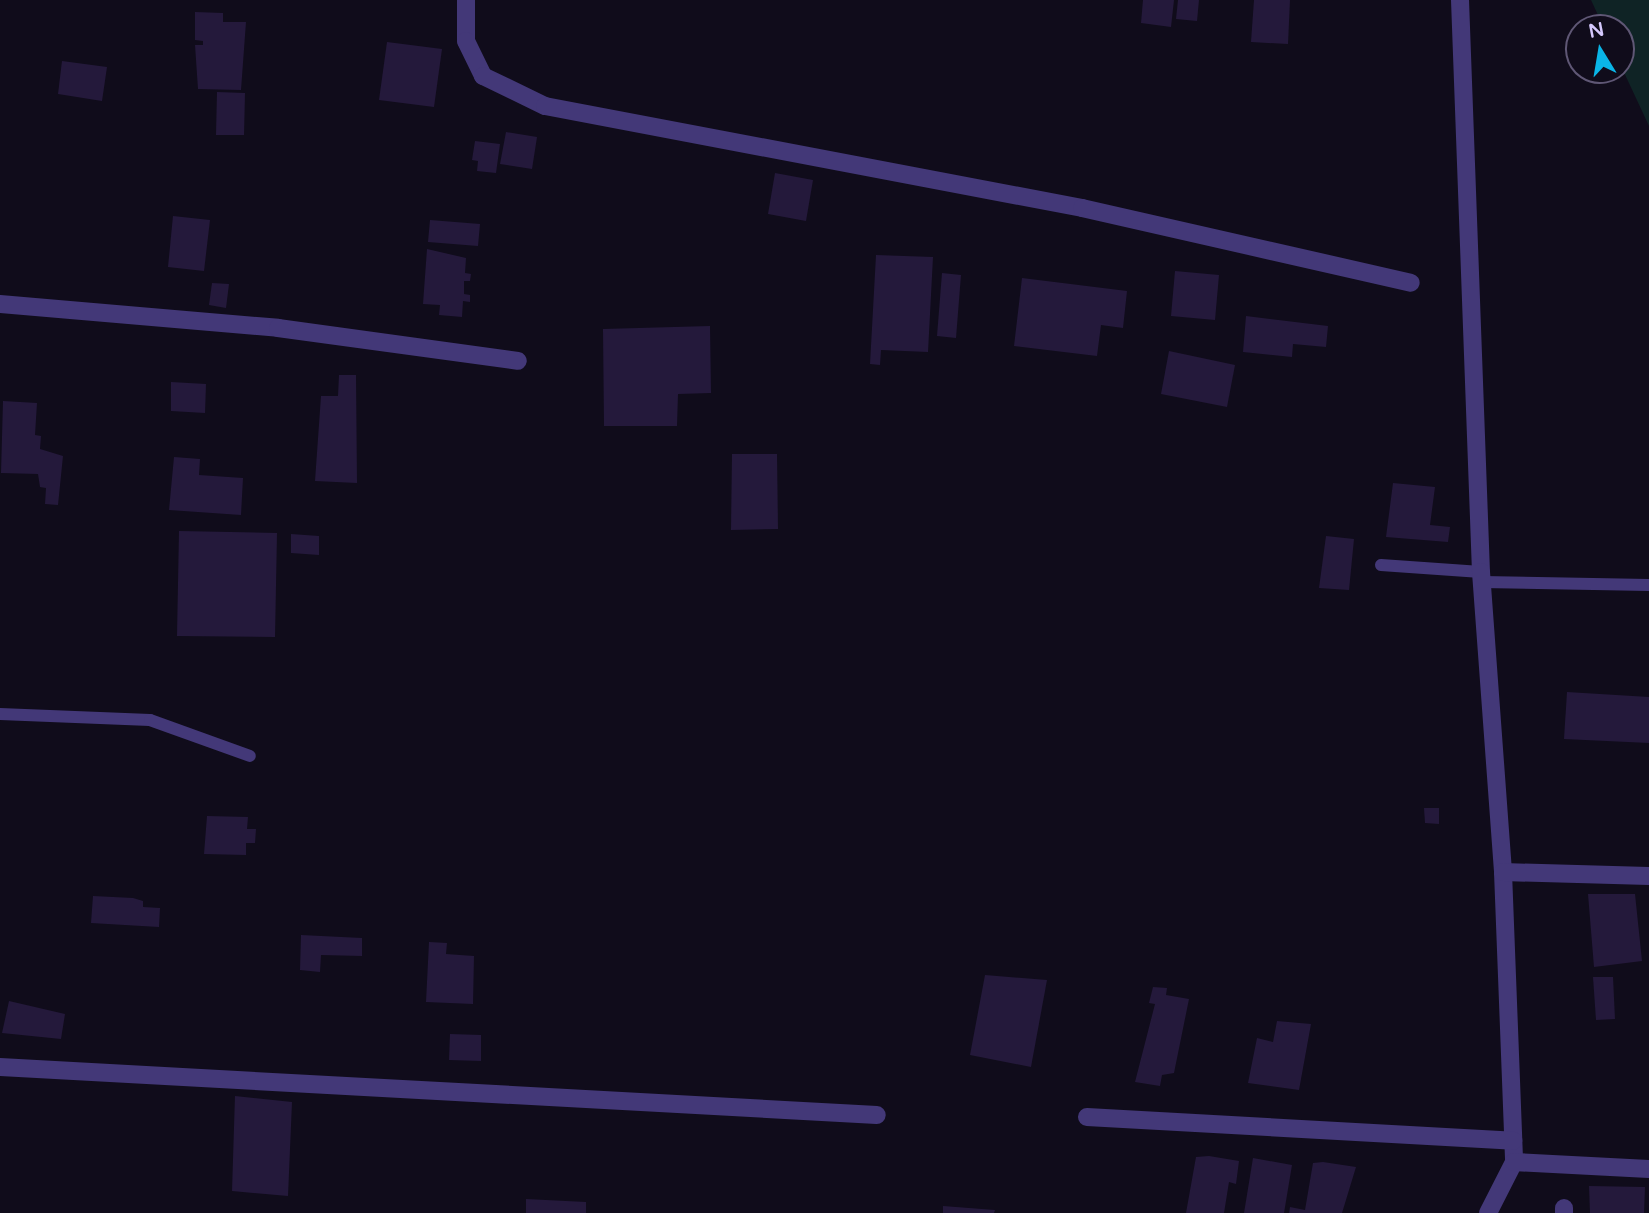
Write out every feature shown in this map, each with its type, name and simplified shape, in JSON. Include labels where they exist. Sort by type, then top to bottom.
[{"type":"street","points":[[466,0],[466,41],[483,76],[545,107],[1082,208],[1411,283]]},
{"type":"street","points":[[1460,0],[1481,577],[1503,872],[1514,1161],[1488,1213]]},
{"type":"street","points":[[0,304],[278,328],[518,361]]},
{"type":"street","points":[[1503,872],[1649,877]]},
{"type":"street","points":[[0,1067],[877,1115]]},
{"type":"street","points":[[1087,1117],[1513,1141]]},
{"type":"street","points":[[1514,1161],[1649,1169]]},
{"type":"lane","points":[[1381,565],[1481,577],[1649,585]]},
{"type":"lane","points":[[0,714],[150,720],[250,756]]},
{"type":"green space","points":[[1591,0],[1649,0],[1649,126],[1629,84],[1635,84],[1635,14],[1598,14]]},
{"type":"building","points":[[1143,0],[1174,0],[1171,27],[1141,23]]},
{"type":"building","points":[[1178,0],[1199,0],[1197,21],[1176,19]]},
{"type":"building","points":[[1254,0],[1290,0],[1288,44],[1251,42]]},
{"type":"building","points":[[195,12],[223,13],[223,22],[246,22],[241,90],[198,89],[195,45],[203,45],[203,41],[195,40]]},
{"type":"building","points":[[387,42],[442,49],[434,107],[379,100]]},
{"type":"building","points":[[62,61],[107,67],[102,101],[58,94]]},
{"type":"building","points":[[217,92],[245,93],[244,135],[216,135]]},
{"type":"building","points":[[506,132],[537,137],[532,169],[500,164]]},
{"type":"building","points":[[475,141],[500,144],[496,173],[477,171],[478,161],[472,160]]},
{"type":"building","points":[[775,173],[813,180],[806,221],[768,214]]},
{"type":"building","points":[[173,216],[210,220],[204,271],[168,267]]},
{"type":"building","points":[[430,220],[480,224],[478,246],[428,242]]},
{"type":"building","points":[[427,249],[466,258],[465,273],[471,274],[470,281],[464,281],[464,294],[470,295],[470,302],[463,301],[462,317],[439,315],[440,305],[423,304]]},
{"type":"building","points":[[876,255],[933,257],[928,352],[881,350],[880,365],[870,364]]},
{"type":"building","points":[[1175,271],[1219,275],[1215,320],[1171,316]]},
{"type":"building","points":[[942,273],[961,275],[956,338],[937,336]]},
{"type":"building","points":[[1022,278],[1127,291],[1123,328],[1101,325],[1097,356],[1014,346]]},
{"type":"building","points":[[212,283],[229,284],[226,308],[209,305]]},
{"type":"building","points":[[1246,316],[1328,326],[1326,347],[1293,344],[1292,357],[1243,352]]},
{"type":"building","points":[[710,326],[711,393],[678,394],[677,426],[604,426],[603,329]]},
{"type":"building","points":[[1169,351],[1235,365],[1227,407],[1161,394]]},
{"type":"building","points":[[339,375],[356,375],[357,483],[315,481],[321,396],[338,396]]},
{"type":"building","points":[[171,382],[206,384],[205,413],[171,411]]},
{"type":"building","points":[[3,401],[37,403],[35,435],[41,436],[40,449],[63,456],[58,505],[45,504],[46,488],[40,487],[38,474],[1,473]]},
{"type":"building","points":[[732,454],[777,454],[778,529],[731,530]]},
{"type":"building","points":[[174,457],[200,459],[199,475],[243,478],[241,515],[169,510]]},
{"type":"building","points":[[1393,483],[1435,487],[1430,525],[1450,527],[1448,542],[1386,537]]},
{"type":"building","points":[[179,531],[277,533],[275,637],[177,636]]},
{"type":"building","points":[[291,534],[319,536],[319,555],[291,553]]},
{"type":"building","points":[[1326,536],[1354,539],[1349,590],[1319,588]]},
{"type":"building","points":[[1567,692],[1649,697],[1649,743],[1564,739]]},
{"type":"building","points":[[1424,808],[1439,808],[1439,824],[1425,823]]},
{"type":"building","points":[[207,816],[248,817],[247,829],[256,829],[255,843],[246,843],[246,855],[204,854]]},
{"type":"building","points":[[1588,894],[1635,894],[1642,961],[1594,967]]},
{"type":"building","points":[[93,896],[133,898],[143,901],[143,907],[160,908],[159,927],[91,923]]},
{"type":"building","points":[[301,935],[362,938],[362,956],[321,955],[320,972],[300,970]]},
{"type":"building","points":[[429,942],[447,943],[446,954],[474,956],[473,1004],[426,1002]]},
{"type":"building","points":[[985,975],[1047,980],[1031,1067],[970,1055]]},
{"type":"building","points":[[1593,977],[1613,977],[1615,1019],[1596,1020]]},
{"type":"building","points":[[1153,987],[1167,988],[1166,995],[1189,999],[1174,1073],[1162,1075],[1160,1086],[1135,1082],[1155,1004],[1149,1003]]},
{"type":"building","points":[[9,1001],[65,1014],[61,1039],[2,1033]]},
{"type":"building","points":[[1277,1021],[1311,1024],[1299,1090],[1248,1083],[1257,1038],[1273,1042]]},
{"type":"building","points":[[450,1034],[481,1035],[481,1061],[449,1060]]},
{"type":"building","points":[[235,1096],[292,1102],[288,1196],[232,1191]]},
{"type":"building","points":[[1209,1156],[1239,1161],[1236,1184],[1229,1182],[1224,1213],[1186,1213],[1196,1157]]},
{"type":"building","points":[[1253,1158],[1292,1165],[1284,1213],[1244,1213]]},
{"type":"building","points":[[1313,1163],[1356,1167],[1342,1213],[1289,1213],[1290,1207],[1305,1210]]},
{"type":"building","points":[[1589,1186],[1645,1187],[1644,1213],[1590,1213]]},
{"type":"building","points":[[526,1199],[586,1202],[586,1213],[526,1213]]},
{"type":"building","points":[[943,1206],[995,1210],[994,1213],[943,1213]]}]
